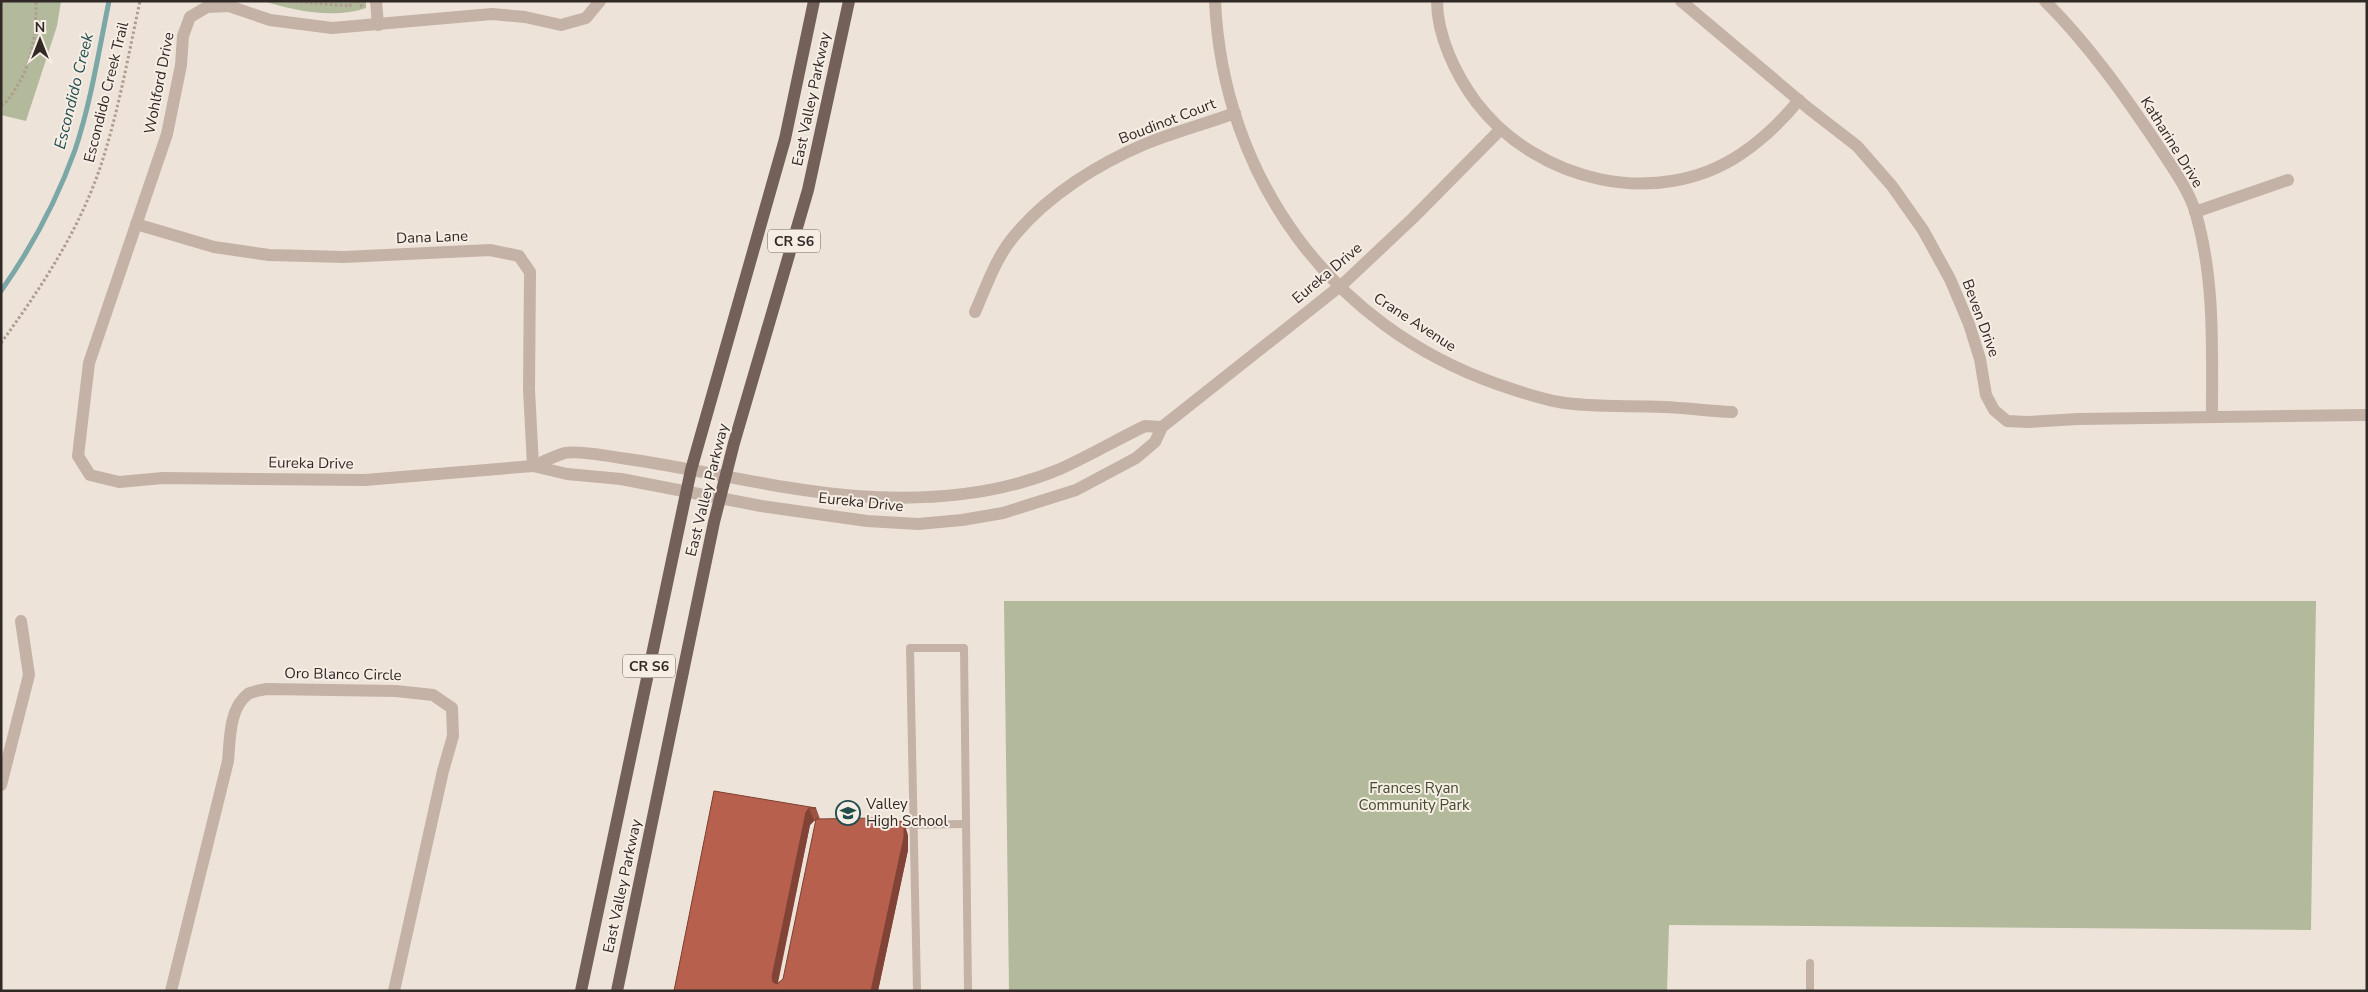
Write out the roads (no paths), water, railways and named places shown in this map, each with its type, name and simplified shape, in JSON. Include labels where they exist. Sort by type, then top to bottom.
[{"type":"main road","name":"East Valley Parkway","points":[[581,991],[691,470],[785,139],[814,1]]},
{"type":"main road","name":"East Valley Parkway","points":[[617,991],[725,476],[808,190],[849,1]]},
{"type":"street","points":[[376,1],[378,25]]},
{"type":"street","name":"Wohlford Drive","points":[[90,475],[78,456],[89,363],[167,134],[181,65],[183,36],[190,17],[207,7],[229,6],[270,20],[332,28],[492,14],[525,16],[561,25],[586,18],[600,1]]},
{"type":"street","name":"Crane Avenue","points":[[1214,1],[1219,44],[1235,113],[1248,153],[1271,197],[1293,233],[1317,265],[1339,287],[1385,325],[1447,364],[1522,392],[1558,402],[1609,407],[1663,407],[1732,412]]},
{"type":"street","points":[[1437,1],[1444,40],[1455,68],[1468,91],[1500,130],[1538,158],[1565,170],[1597,179],[1626,182],[1668,181],[1702,173],[1739,155],[1777,127],[1799,100]]},
{"type":"street","name":"Beven Drive","points":[[1681,1],[1857,146],[1892,186],[1924,230],[1950,279],[1969,324],[1980,358],[1986,395],[1994,410],[2006,421],[2367,415]]},
{"type":"street","name":"Katharine Drive","points":[[2045,1],[2095,58],[2135,112],[2175,171],[2195,212],[2208,266],[2212,417]]},
{"type":"street","name":"Boudinot Court","points":[[975,312],[994,266],[1015,235],[1040,210],[1072,184],[1108,162],[1145,144],[1235,113]]},
{"type":"street","name":"Eureka Drive","points":[[533,466],[566,474],[621,478],[720,498],[867,521],[918,524],[962,520],[1003,513],[1076,490],[1136,458],[1155,442],[1162,427],[1339,287],[1413,218],[1500,130]]},
{"type":"street","points":[[2195,212],[2288,180]]},
{"type":"street","name":"Dana Lane","points":[[136,224],[214,247],[269,255],[344,256],[490,250],[519,256],[530,272],[529,389],[533,466]]},
{"type":"street","name":"Eureka Drive","points":[[90,475],[119,482],[163,478],[365,480],[533,466],[566,453],[620,458],[855,496],[894,498],[961,495],[1027,481],[1088,456],[1144,426],[1162,427]]},
{"type":"street","points":[[1,786],[29,675],[21,622]]},
{"type":"street","name":"Oro Blanco Circle","points":[[171,991],[228,761],[232,723],[237,709],[248,694],[267,689],[396,691],[433,695],[452,708],[453,736],[441,780],[394,991]]},
{"type":"lane","points":[[917,991],[910,648],[964,648],[968,991]]},
{"type":"lane","points":[[884,825],[966,824]]},
{"type":"lane","points":[[1810,963],[1810,991]]},
{"type":"waterway","name":"Escondido Creek","points":[[1,291],[43,223],[75,150],[90,95],[109,1]]},
{"type":"place","name":"Valley High School","points":[[848,813]]},
{"type":"park label","name":"Frances Ryan Community Park","points":[[1414,796]]}]
